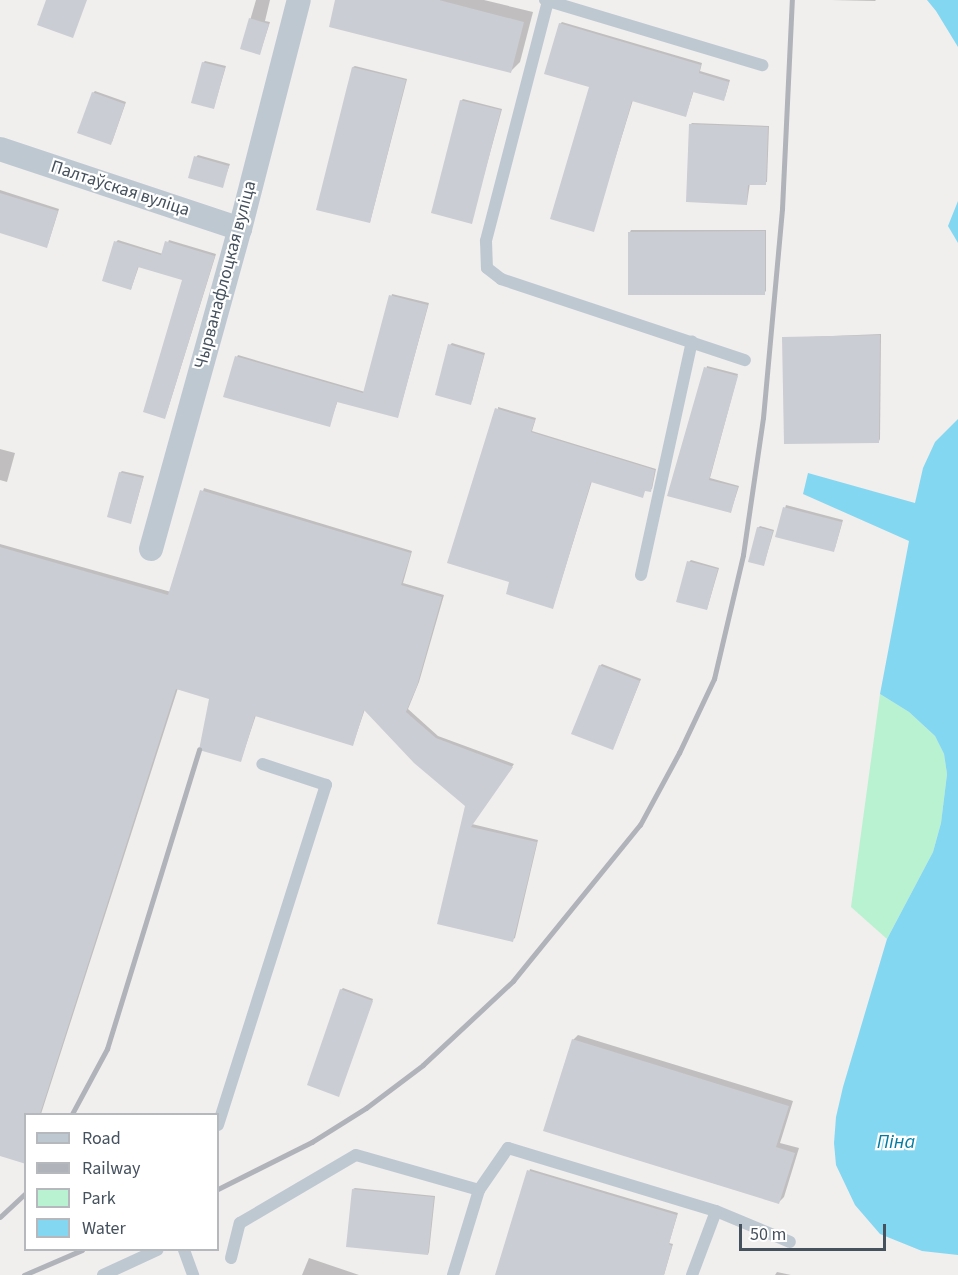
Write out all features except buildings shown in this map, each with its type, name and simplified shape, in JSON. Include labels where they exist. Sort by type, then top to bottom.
[{"type":"street","name":"Чырванафлоцкая вуліца","points":[[151,549],[240,229],[299,0]]},
{"type":"street","name":"Палтаўская вуліца","points":[[0,149],[240,229]]},
{"type":"lane","points":[[745,360],[501,279],[487,268],[486,241],[546,0],[762,65]]},
{"type":"lane","points":[[641,574],[692,342]]},
{"type":"lane","points":[[219,1122],[326,785],[262,764]]},
{"type":"lane","points":[[453,1275],[479,1190],[507,1148],[716,1211],[790,1242]]},
{"type":"lane","points":[[231,1258],[240,1223],[356,1155],[479,1190]]},
{"type":"lane","points":[[692,1275],[716,1211]]},
{"type":"lane","points":[[103,1275],[155,1251]]},
{"type":"lane","points":[[184,1251],[193,1275]]},
{"type":"green space","points":[[880,694],[909,712],[935,736],[944,754],[947,774],[941,823],[933,852],[887,939],[851,907]]},
{"type":"water","points":[[927,0],[958,0],[958,47],[936,11]]},
{"type":"water","points":[[958,201],[958,243],[948,226]]},
{"type":"water","name":"Піна","points":[[958,419],[958,1255],[922,1251],[880,1234],[855,1205],[836,1165],[834,1143],[836,1117],[843,1087],[887,939],[933,852],[941,823],[947,774],[944,754],[935,736],[909,712],[880,694],[909,541],[803,494],[808,473],[915,503],[923,468],[935,442]]},
{"type":"railway","points":[[219,1188],[312,1142],[366,1108],[423,1065],[513,981],[640,825],[679,753],[714,679],[743,555],[763,418],[782,209],[792,0]]},
{"type":"railway","points":[[73,1113],[107,1049],[199,750]]},
{"type":"railway","points":[[0,1217],[24,1195]]},
{"type":"railway","points":[[24,1275],[80,1251]]}]
